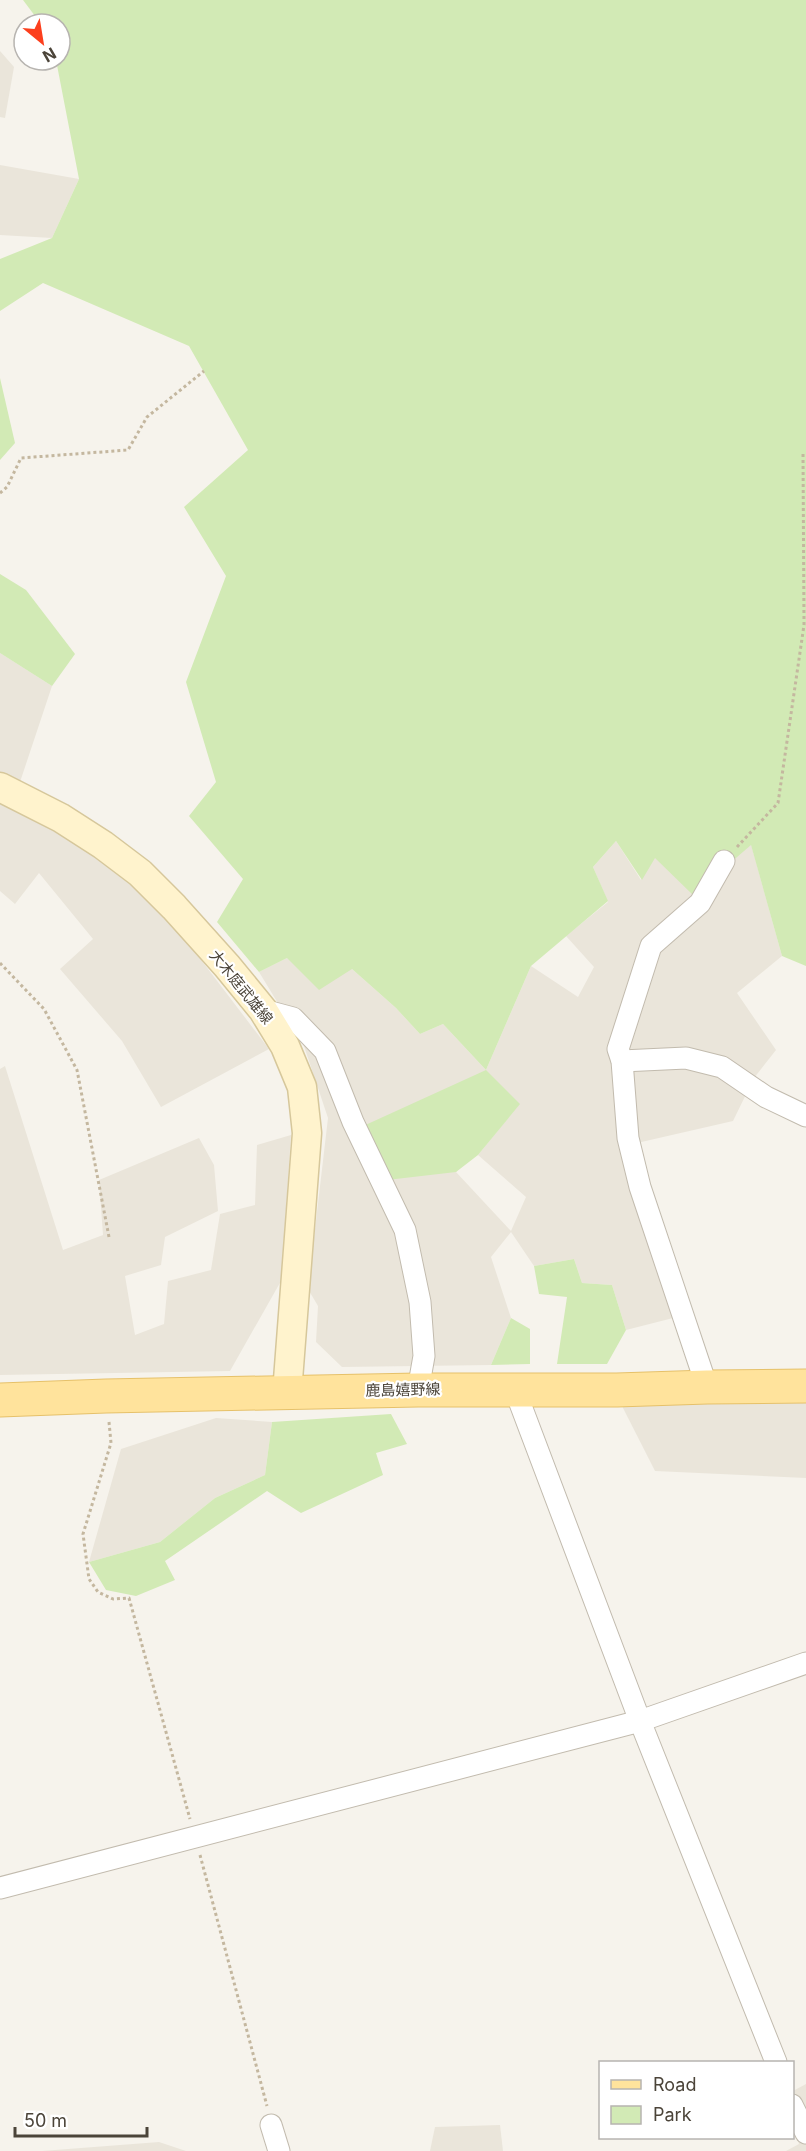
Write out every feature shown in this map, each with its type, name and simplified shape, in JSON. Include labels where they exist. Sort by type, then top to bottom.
[{"type":"main road","name":"大木庭武雄線","points":[[0,787],[61,818],[103,845],[140,873],[174,907],[263,1010],[285,1046],[302,1087],[307,1133],[287,1393]]},
{"type":"main road","name":"鹿島嬉野線","points":[[0,1400],[418,1390],[617,1390],[806,1386]]},
{"type":"street","points":[[708,1387],[640,1187],[628,1138],[622,1061],[618,1049],[651,946],[700,903],[724,861]]},
{"type":"street","points":[[263,1010],[293,1018],[326,1051],[353,1122],[405,1230],[421,1312],[424,1356],[418,1390]]},
{"type":"street","points":[[622,1061],[686,1058],[722,1067],[766,1097],[806,1116]]},
{"type":"street","points":[[515,1390],[640,1721],[776,2061]]},
{"type":"street","points":[[0,1888],[640,1721],[806,1663]]},
{"type":"street","points":[[794,2109],[806,2133]]},
{"type":"street","points":[[272,2124],[279,2151]]},
{"type":"path","points":[[0,493],[7,487],[21,458],[128,450],[147,417],[204,371]]},
{"type":"path","points":[[724,861],[778,803],[804,625],[803,452]]},
{"type":"path","points":[[0,963],[44,1009],[77,1070],[109,1237]]},
{"type":"path","points":[[106,1396],[111,1443],[83,1534],[89,1579],[98,1592],[113,1599],[129,1598],[272,2124]]},
{"type":"shaded area","points":[[0,51],[12,65],[13,72],[5,118],[0,117]]},
{"type":"shaded area","points":[[0,165],[79,179],[52,238],[0,235]]},
{"type":"shaded area","points":[[0,653],[52,686],[20,782],[0,772]]},
{"type":"shaded area","points":[[0,796],[147,889],[269,1049],[161,1107],[122,1041],[60,969],[93,939],[39,873],[15,904],[0,891]]},
{"type":"shaded area","points":[[616,841],[641,880],[654,858],[751,844],[782,956],[737,993],[776,1050],[754,1078],[733,1121],[637,1143],[677,1317],[626,1330],[612,1285],[582,1283],[574,1259],[534,1266],[511,1232],[491,1257],[511,1318],[491,1365],[342,1367],[316,1342],[318,1306],[308,1289],[328,1118],[304,1046],[259,972],[287,958],[352,969],[396,1008],[420,1034],[443,1024],[486,1070],[531,966],[578,997],[594,967],[566,936],[608,902],[593,867]],"holes":[[[519,1104],[478,1155],[526,1197],[511,1231],[456,1172]]]},
{"type":"shaded area","points":[[5,1066],[63,1250],[103,1235],[99,1180],[199,1138],[214,1165],[218,1211],[165,1237],[161,1265],[125,1276],[135,1335],[164,1324],[168,1281],[211,1270],[220,1214],[255,1205],[257,1145],[291,1135],[281,1281],[230,1371],[0,1375],[0,1069]]},
{"type":"shaded area","points":[[806,1399],[806,1478],[655,1471],[622,1406]]},
{"type":"shaded area","points":[[216,1418],[272,1422],[265,1475],[215,1498],[160,1542],[89,1562],[121,1449]]},
{"type":"shaded area","points":[[806,2084],[806,2151],[786,2151],[799,2144],[794,2130],[794,2090]]},
{"type":"shaded area","points":[[500,2125],[503,2151],[430,2151],[435,2127]]},
{"type":"shaded area","points":[[159,2142],[186,2151],[42,2151]]},
{"type":"green space","points":[[23,0],[806,0],[806,966],[782,956],[751,845],[693,895],[655,858],[642,880],[616,841],[593,867],[608,901],[531,966],[486,1070],[443,1024],[420,1034],[396,1008],[352,969],[319,990],[287,958],[259,972],[217,922],[243,879],[189,816],[216,782],[186,682],[226,576],[184,507],[248,450],[189,346],[43,283],[0,311],[0,259],[52,238],[79,179],[58,72],[72,72],[72,12],[32,12]]},
{"type":"green space","points":[[0,378],[15,443],[0,460]]},
{"type":"green space","points":[[0,574],[26,590],[75,654],[52,686],[0,653]]},
{"type":"green space","points":[[486,1070],[520,1104],[478,1155],[456,1172],[387,1180],[361,1127]]},
{"type":"green space","points":[[574,1259],[582,1283],[612,1285],[626,1330],[607,1364],[557,1364],[567,1297],[539,1294],[534,1266]]},
{"type":"green space","points":[[511,1318],[530,1329],[530,1364],[491,1365]]},
{"type":"green space","points":[[391,1414],[407,1444],[376,1453],[383,1475],[301,1513],[267,1491],[165,1561],[175,1580],[136,1596],[106,1590],[89,1562],[160,1542],[215,1498],[265,1475],[272,1422]]}]
